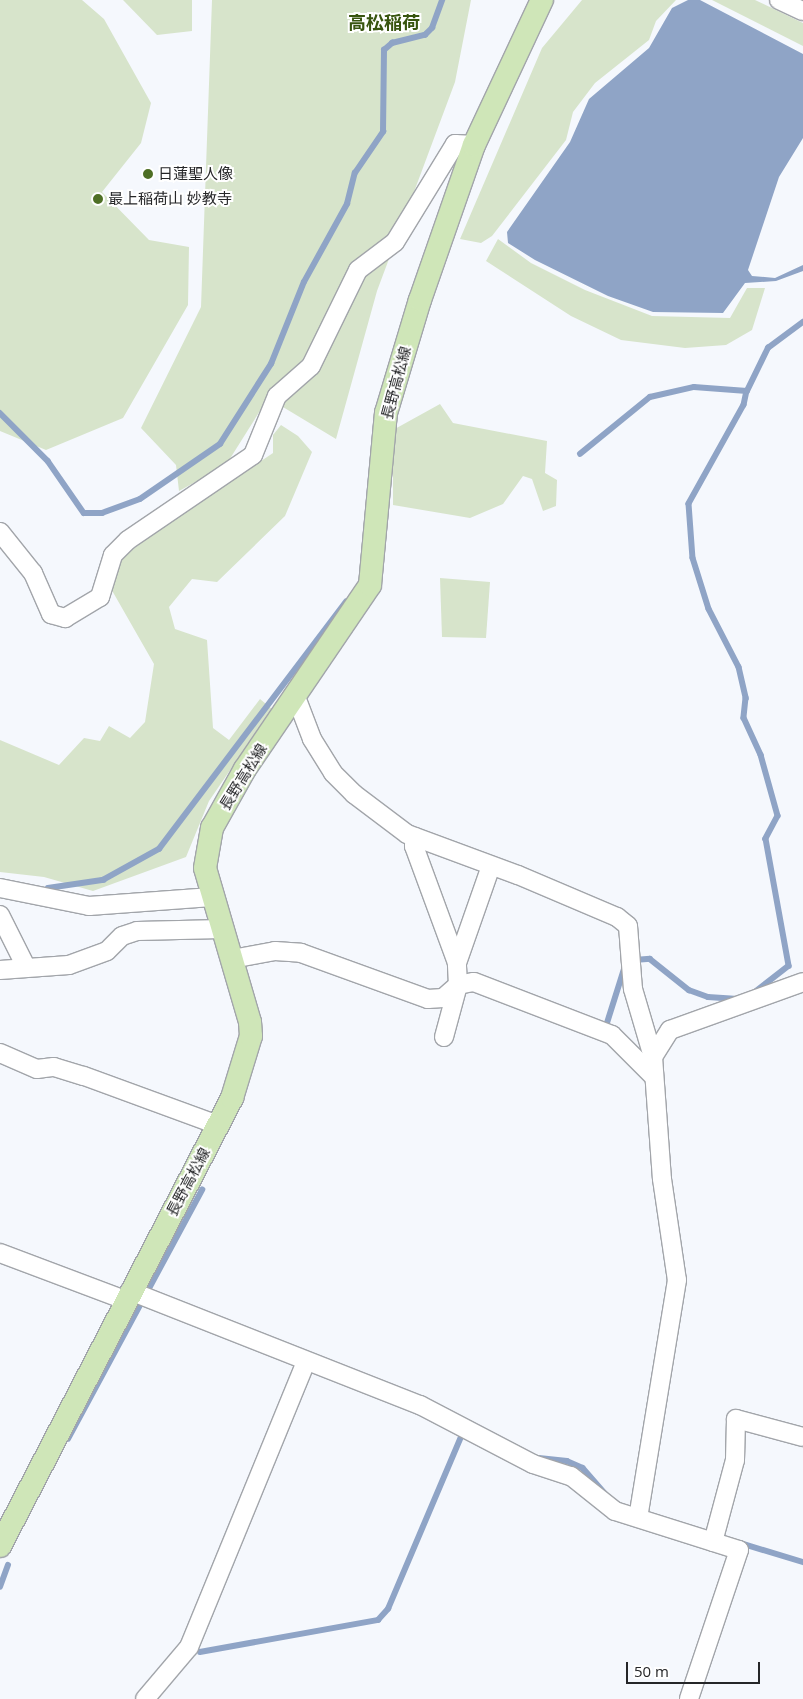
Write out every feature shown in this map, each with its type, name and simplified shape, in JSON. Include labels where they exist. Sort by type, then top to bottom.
[{"type":"main road","name":"長野高松線","points":[[0,1546],[137,1297],[232,1098],[251,1036],[232,960],[205,868],[212,828],[245,769],[370,585],[386,413],[474,145],[542,0]]},
{"type":"street","points":[[779,0],[803,12]]},
{"type":"street","points":[[0,532],[33,572],[51,614],[65,618],[100,597],[113,555],[128,540],[253,455],[277,396],[311,366],[358,270],[396,242],[455,144],[474,145]]},
{"type":"street","points":[[296,696],[312,739],[334,772],[354,794],[415,837],[617,917],[628,926],[633,989],[653,1057],[663,1187],[677,1280],[639,1513]]},
{"type":"street","points":[[415,837],[414,846],[457,963],[458,985],[444,1037]]},
{"type":"street","points":[[457,963],[491,866]]},
{"type":"street","points":[[0,888],[90,906],[212,897]]},
{"type":"street","points":[[0,915],[26,967]]},
{"type":"street","points":[[0,970],[69,965],[90,958],[137,931],[222,929]]},
{"type":"street","points":[[232,960],[275,951],[301,954],[428,999],[443,998],[458,985],[486,985],[612,1035],[654,1077]]},
{"type":"street","points":[[653,1057],[670,1030],[803,982]]},
{"type":"street","points":[[0,1053],[37,1069],[54,1067],[84,1076],[218,1125]]},
{"type":"street","points":[[0,1253],[137,1297],[306,1362],[455,1422],[533,1464],[571,1476],[614,1511],[639,1513],[715,1537],[739,1550],[689,1699]]},
{"type":"street","points":[[145,1699],[189,1647],[306,1362]]},
{"type":"street","points":[[715,1537],[735,1460],[736,1419],[803,1437]]},
{"type":"green space","name":"最上稲荷山 妙教寺","points":[[0,0],[82,0],[104,19],[151,103],[141,143],[102,192],[149,240],[189,247],[188,305],[123,418],[46,450],[0,431]]},
{"type":"green space","points":[[123,0],[192,0],[192,31],[157,35]]},
{"type":"green space","points":[[212,0],[471,0],[455,82],[377,291],[336,439],[268,398],[226,465],[179,491],[176,465],[141,428],[201,307]]},
{"type":"green space","points":[[582,0],[676,0],[656,21],[649,40],[595,83],[573,112],[566,140],[492,236],[481,243],[460,239],[542,48]]},
{"type":"green space","points":[[712,0],[755,0],[803,23],[803,46]]},
{"type":"green space","points":[[498,239],[531,263],[585,290],[652,316],[730,318],[747,288],[765,288],[752,330],[726,345],[685,348],[621,340],[571,316],[486,261]]},
{"type":"green space","points":[[440,404],[453,423],[547,441],[545,473],[557,480],[556,506],[543,511],[532,479],[523,476],[503,504],[470,518],[393,505],[393,430]]},
{"type":"green space","points":[[281,425],[298,436],[312,452],[285,516],[217,582],[192,579],[169,607],[175,629],[207,640],[213,728],[229,740],[260,699],[272,709],[209,801],[186,857],[93,891],[44,877],[0,872],[0,740],[59,765],[84,738],[100,741],[109,726],[130,738],[145,722],[154,664],[110,587],[119,561],[148,537],[273,453],[273,435]]},
{"type":"green space","points":[[440,578],[490,582],[486,638],[442,637]]},
{"type":"water","points":[[688,0],[700,0],[803,54],[803,138],[779,177],[748,270],[752,276],[775,278],[803,265],[803,271],[776,281],[745,283],[723,313],[653,312],[608,296],[535,260],[508,243],[507,232],[570,142],[589,99],[649,48],[672,8]]},
{"type":"waterway","points":[[0,413],[48,461],[84,513],[102,513],[140,499],[220,444],[271,364],[304,282],[347,204],[355,173],[383,132],[384,50],[392,43],[425,35],[432,28],[442,0]]},
{"type":"waterway","points":[[580,454],[650,397],[694,387],[747,391],[768,348],[803,322]]},
{"type":"waterway","points":[[747,391],[744,405],[689,504],[693,558],[709,609],[739,667],[746,698],[744,718],[761,755],[778,816],[766,839],[789,966],[757,991]]},
{"type":"waterway","points":[[48,888],[103,880],[159,849],[346,602]]},
{"type":"waterway","points":[[634,960],[650,959],[689,990],[708,997],[734,999]]},
{"type":"waterway","points":[[607,1023],[625,966]]},
{"type":"waterway","points":[[68,1439],[202,1190]]},
{"type":"waterway","points":[[200,1652],[378,1620],[388,1609],[462,1435]]},
{"type":"waterway","points":[[539,1458],[567,1461],[583,1468],[607,1496]]},
{"type":"waterway","points":[[740,1543],[803,1562]]},
{"type":"waterway","points":[[0,1587],[8,1565]]},
{"type":"place","name":"日蓮聖人像","points":[[148,174]]},
{"type":"place","name":"最上稲荷山 妙教寺","points":[[98,199]]},
{"type":"district","name":"高松稲荷","points":[[384,22]]}]
